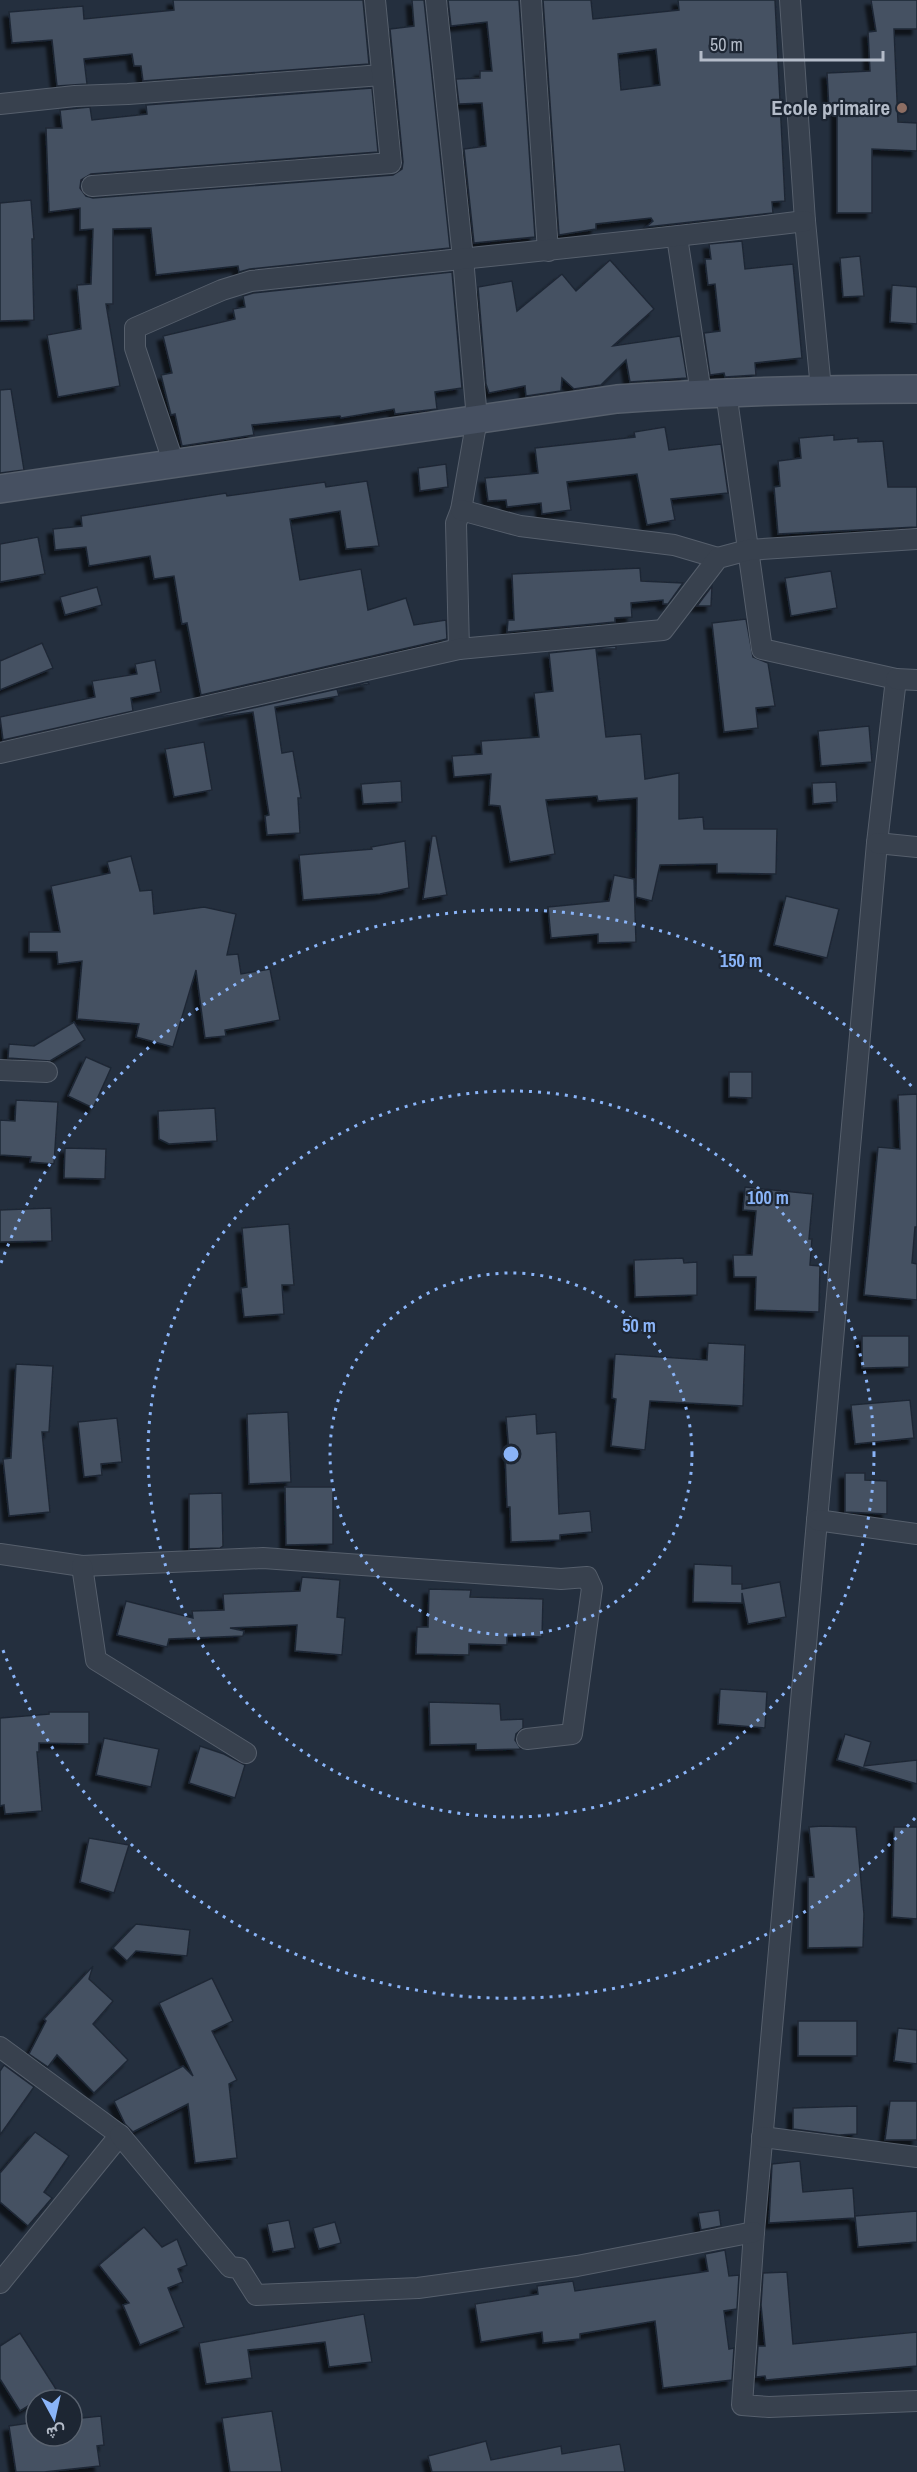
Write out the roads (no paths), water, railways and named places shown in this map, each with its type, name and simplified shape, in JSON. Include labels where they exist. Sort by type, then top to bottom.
[{"type":"main road","points":[[0,489],[617,399],[821,389],[917,389]]},
{"type":"street","points":[[92,186],[391,163],[375,0]]},
{"type":"street","points":[[436,0],[477,419],[461,510],[456,523],[459,649]]},
{"type":"street","points":[[531,0],[548,251]]},
{"type":"street","points":[[790,0],[805,221],[821,389]]},
{"type":"street","points":[[0,104],[75,96],[382,75]]},
{"type":"street","points":[[174,464],[135,348],[135,328],[222,290],[251,281],[548,251],[805,221]]},
{"type":"street","points":[[677,237],[748,550],[762,649],[896,679],[917,680]]},
{"type":"street","points":[[461,510],[520,526],[674,545],[718,558],[748,550],[917,539]]},
{"type":"street","points":[[0,753],[459,649],[663,630],[718,558]]},
{"type":"street","points":[[896,679],[877,843],[762,2137],[742,2406],[917,2401]]},
{"type":"street","points":[[877,843],[917,847]]},
{"type":"street","points":[[0,1070],[46,1072]]},
{"type":"street","points":[[817,1520],[917,1534]]},
{"type":"street","points":[[0,1554],[82,1566],[263,1558],[561,1579],[587,1577],[592,1588],[572,1734],[527,1739]]},
{"type":"street","points":[[82,1566],[96,1660],[246,1753]]},
{"type":"street","points":[[0,2047],[120,2135],[230,2267],[239,2268],[256,2295],[418,2288],[577,2266],[754,2232]]},
{"type":"street","points":[[0,2283],[120,2135]]},
{"type":"street","points":[[762,2137],[917,2157]]},
{"type":"place","name":"Ecole primaire","points":[[902,108]]}]
